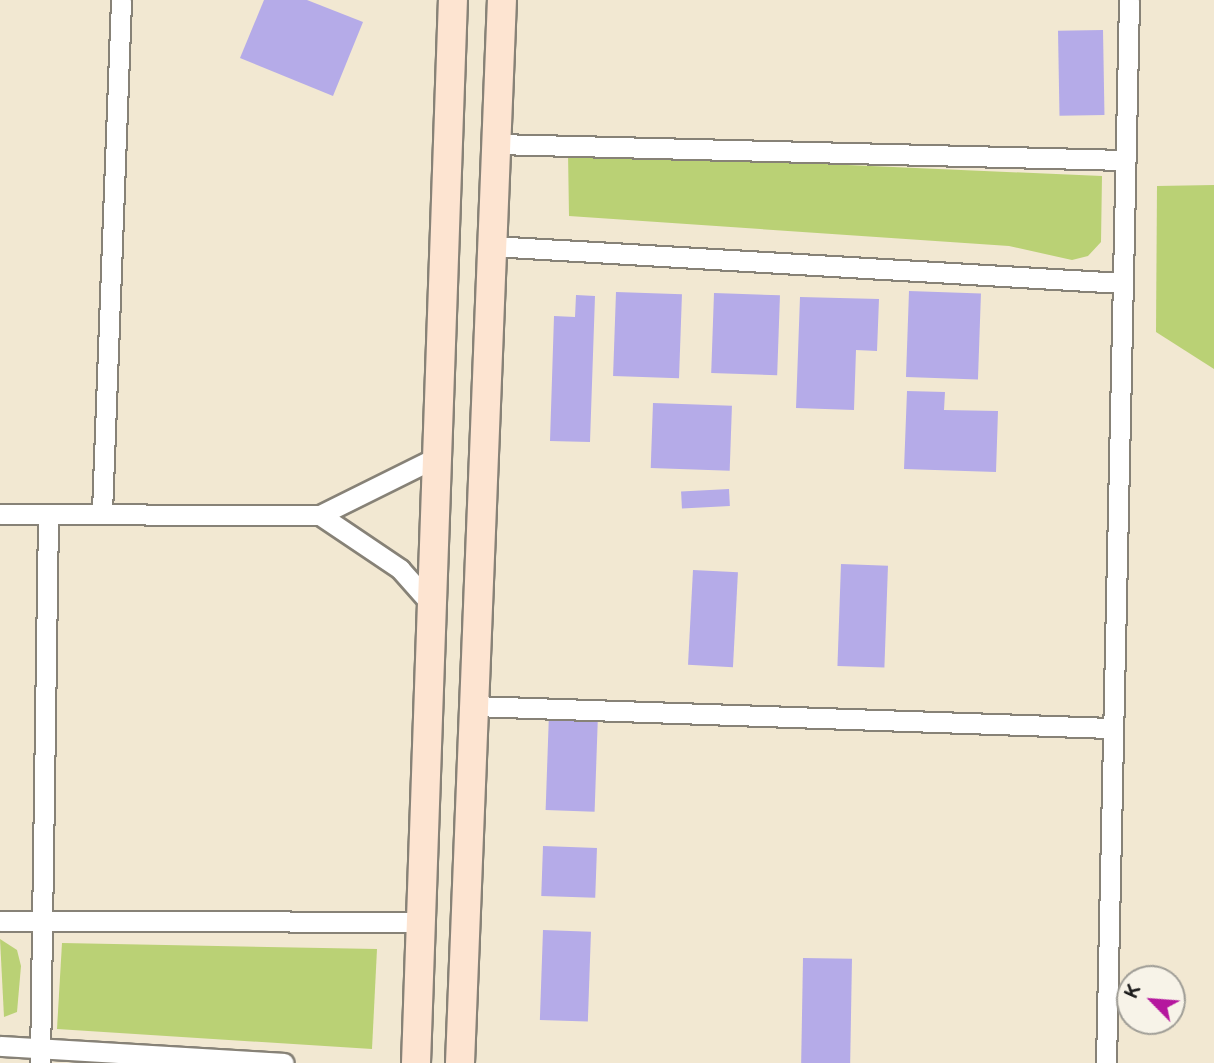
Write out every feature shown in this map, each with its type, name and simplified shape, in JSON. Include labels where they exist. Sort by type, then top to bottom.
[{"type":"main road","points":[[416,1063],[453,0]]},
{"type":"main road","points":[[460,1063],[502,0]]},
{"type":"street","points":[[102,512],[121,0]]},
{"type":"street","points":[[1106,1063],[1111,728],[1129,0]]},
{"type":"street","points":[[496,145],[1124,160]]},
{"type":"street","points":[[492,246],[1122,283]]},
{"type":"street","points":[[0,514],[48,516],[102,512],[320,515],[437,457]]},
{"type":"street","points":[[320,515],[400,569],[432,605]]},
{"type":"street","points":[[41,1057],[48,516]]},
{"type":"street","points":[[474,706],[1111,728]]},
{"type":"street","points":[[0,921],[421,922]]},
{"type":"street","points":[[0,1046],[41,1057],[283,1063]]},
{"type":"green space","points":[[568,153],[1102,176],[1101,242],[1088,256],[1072,260],[1009,246],[569,216]]},
{"type":"green space","points":[[1214,185],[1214,369],[1156,332],[1157,186]]},
{"type":"green space","points":[[0,939],[17,950],[21,966],[17,1012],[4,1017]]},
{"type":"green space","points":[[62,943],[377,949],[372,1049],[57,1029]]},
{"type":"building","points":[[264,0],[307,0],[363,22],[333,96],[240,58]]},
{"type":"building","points":[[1103,30],[1104,115],[1059,116],[1058,31]]},
{"type":"building","points":[[909,291],[981,294],[978,379],[906,377]]},
{"type":"building","points":[[616,292],[682,294],[679,378],[613,376]]},
{"type":"building","points":[[714,293],[780,295],[777,375],[711,373]]},
{"type":"building","points":[[576,295],[595,296],[590,442],[550,441],[554,316],[575,317]]},
{"type":"building","points":[[800,297],[879,299],[877,351],[856,350],[854,410],[796,408]]},
{"type":"building","points":[[907,391],[945,392],[944,410],[998,411],[996,472],[904,469]]},
{"type":"building","points":[[653,403],[732,406],[730,471],[651,468]]},
{"type":"building","points":[[729,489],[730,506],[682,508],[681,492]]},
{"type":"building","points":[[841,564],[888,566],[884,668],[837,666]]},
{"type":"building","points":[[693,570],[738,572],[733,667],[688,665]]},
{"type":"building","points":[[549,713],[598,715],[595,812],[546,810]]},
{"type":"building","points":[[543,846],[597,848],[595,898],[541,896]]},
{"type":"building","points":[[543,930],[591,932],[588,1022],[540,1020]]},
{"type":"building","points":[[803,958],[852,959],[850,1063],[801,1063]]}]
